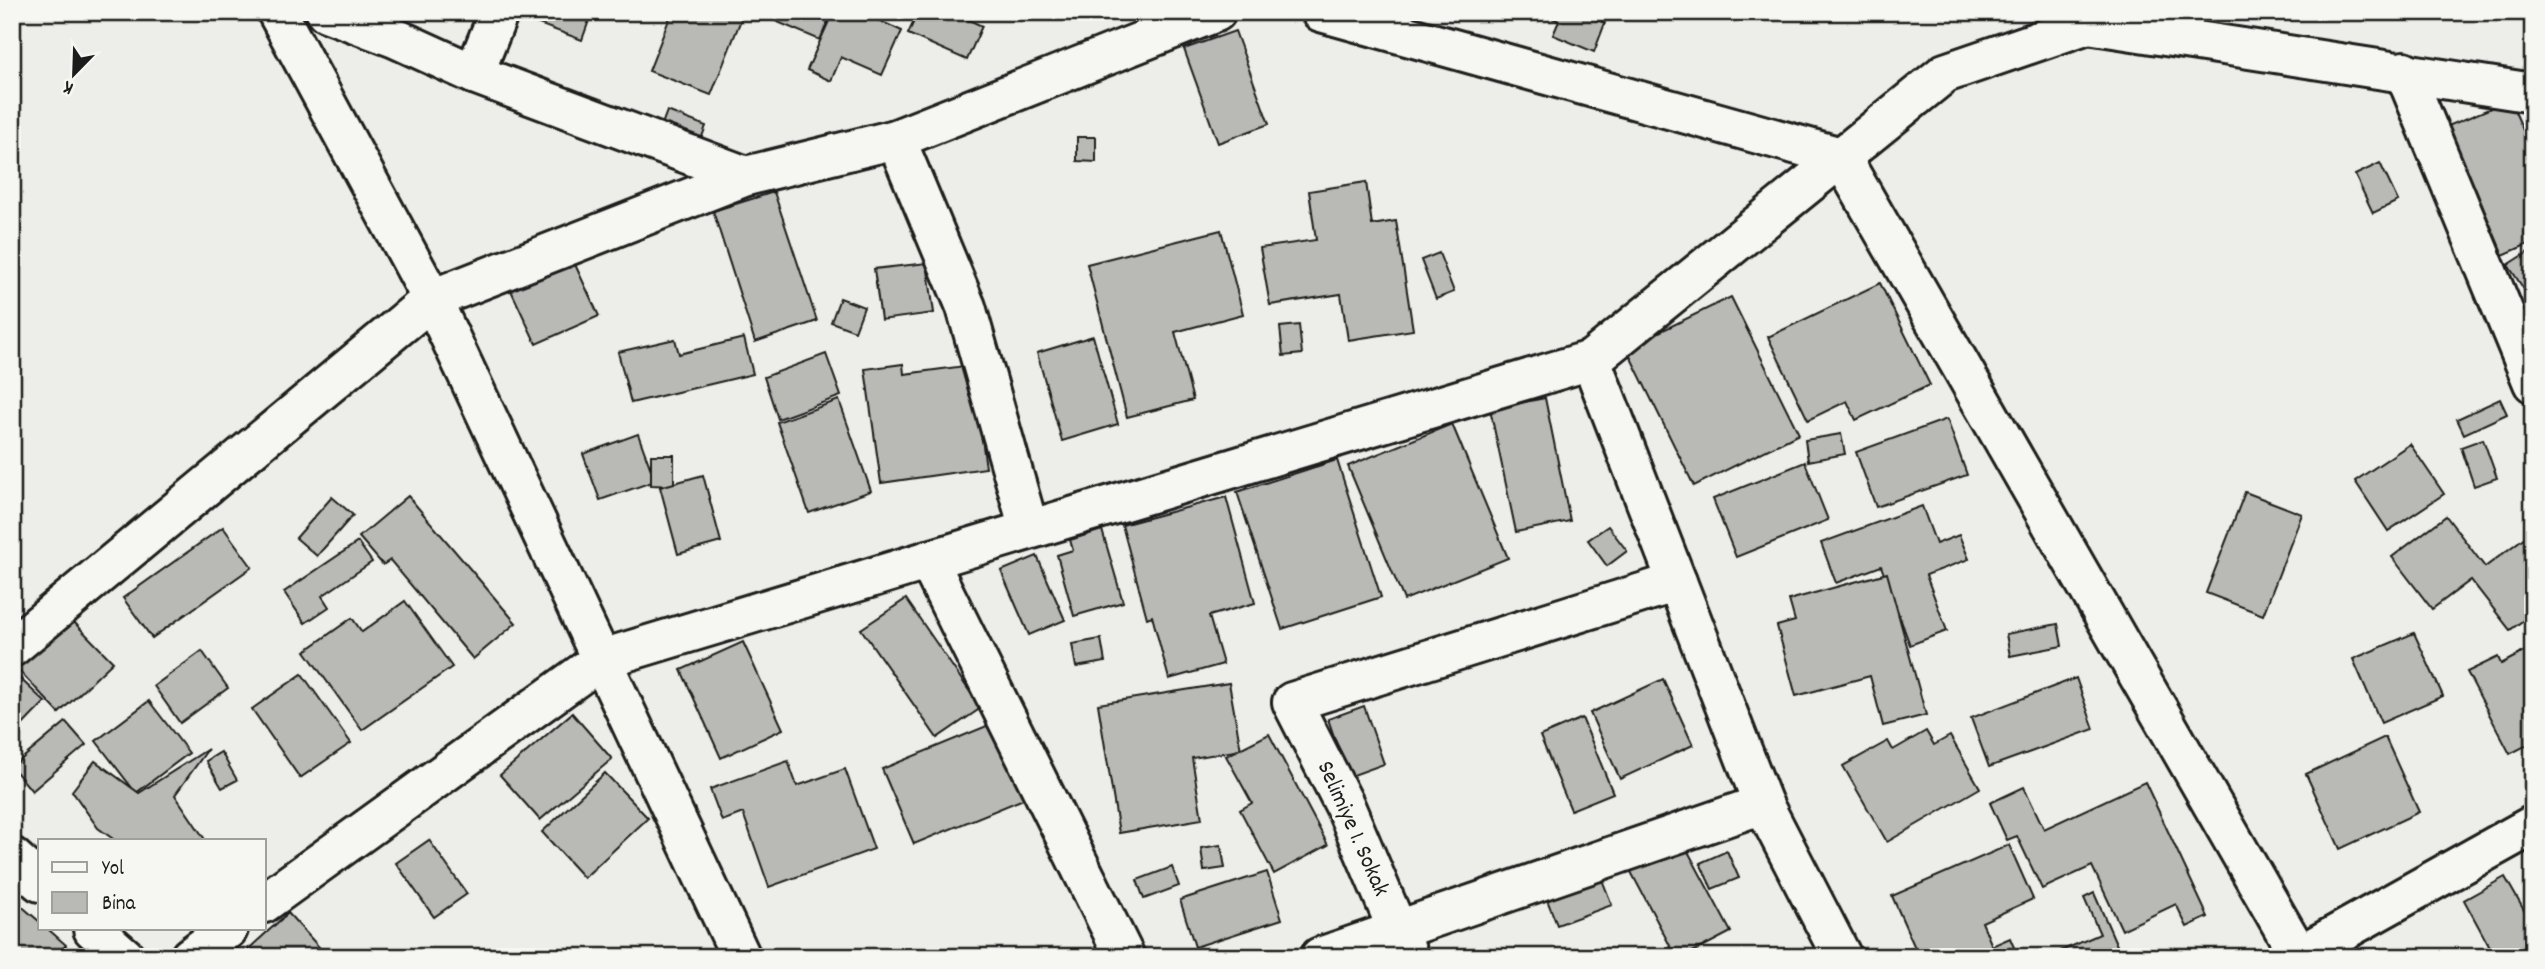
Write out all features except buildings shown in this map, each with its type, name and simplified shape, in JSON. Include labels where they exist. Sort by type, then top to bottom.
[{"type":"street","points":[[277,12],[432,299],[741,957]]},
{"type":"street","points":[[327,12],[395,38],[474,74],[746,176]]},
{"type":"street","points":[[474,74],[499,12]]},
{"type":"street","points":[[12,647],[432,299],[746,176],[896,139],[1216,12]]},
{"type":"street","points":[[1321,12],[1840,157],[2299,956],[2533,825]]},
{"type":"street","points":[[266,902],[602,659],[1591,360],[1945,73],[2088,24],[2533,93]]},
{"type":"street","points":[[2404,71],[2533,383]]},
{"type":"street","points":[[896,139],[966,307],[1029,529]]},
{"type":"street","points":[[1591,360],[1763,804],[1842,957]]},
{"type":"street","points":[[928,560],[1125,957]]},
{"type":"street","name":"Selimiye 1. Sokak","points":[[1403,944],[1345,806],[1292,702],[1677,582]]},
{"type":"street","points":[[1320,957],[1403,944],[1763,804]]},
{"type":"street","points":[[12,857],[38,880]]},
{"type":"street","points":[[94,930],[125,957]]},
{"type":"street","points":[[190,957],[227,930]]}]
